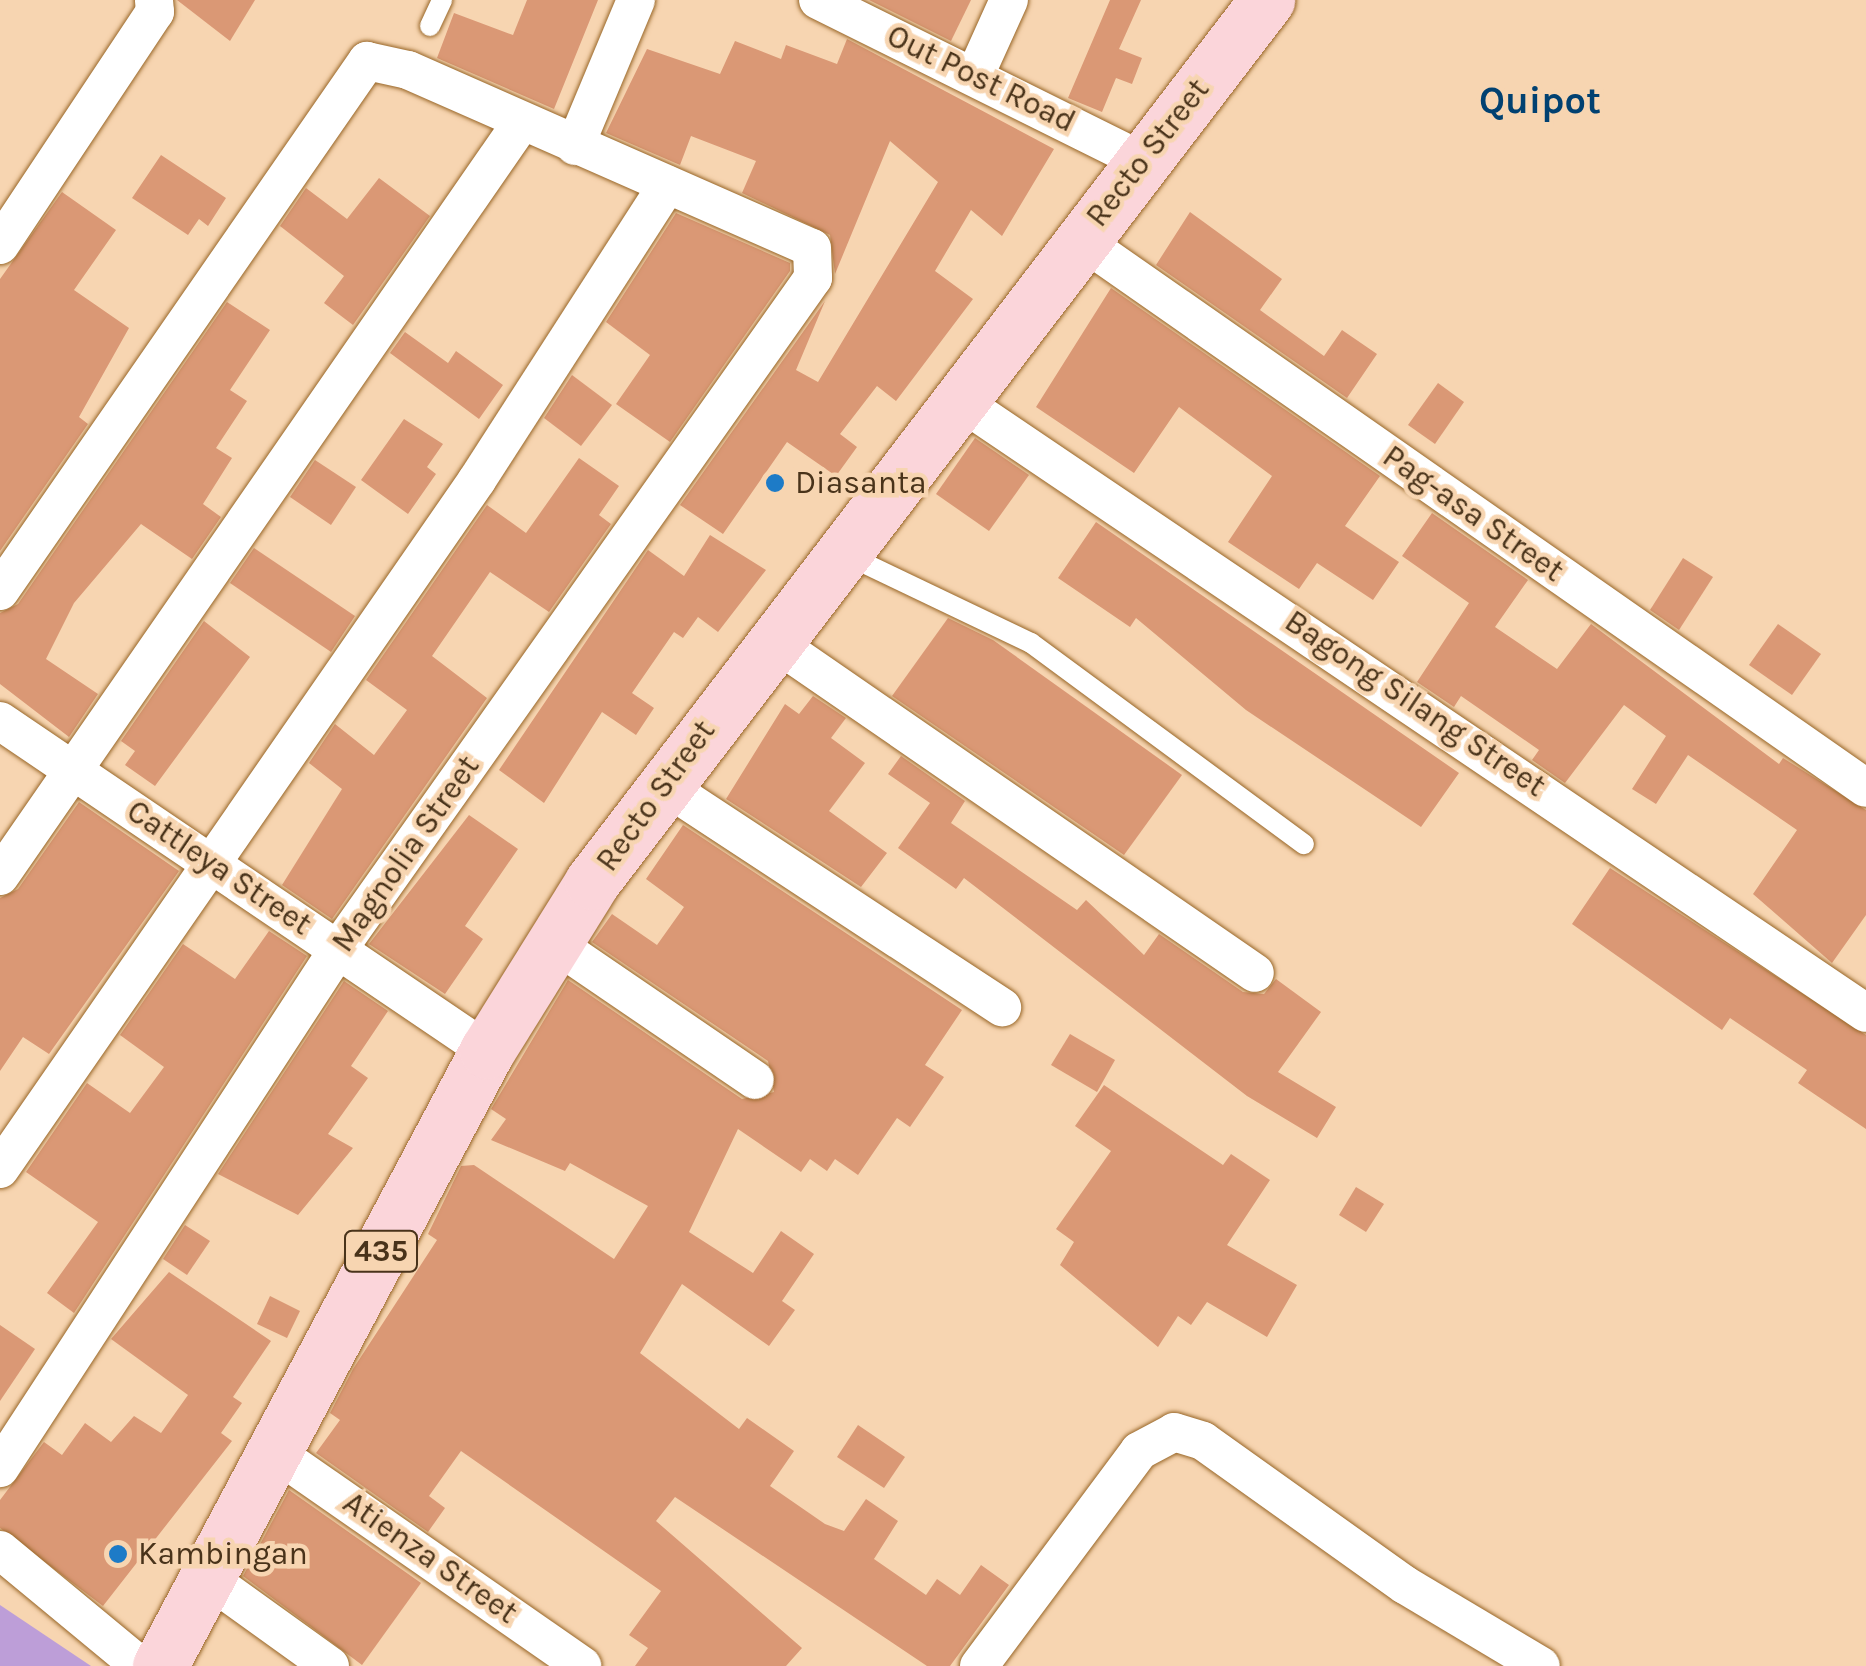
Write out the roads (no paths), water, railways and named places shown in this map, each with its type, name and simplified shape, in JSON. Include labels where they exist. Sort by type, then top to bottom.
[{"type":"main road","name":"Recto Street","points":[[160,1666],[487,1051],[554,943],[662,784],[1267,0]]},
{"type":"street","points":[[0,245],[156,12],[154,0]]},
{"type":"street","points":[[575,146],[636,0]]},
{"type":"street","name":"Out Post Road","points":[[819,0],[976,73],[1142,161]]},
{"type":"street","points":[[976,73],[1010,0]]},
{"type":"street","points":[[0,591],[367,61],[668,185],[477,480],[207,860],[0,1169]]},
{"type":"street","points":[[0,876],[520,123]]},
{"type":"street","name":"Magnolia Street","points":[[0,1468],[339,948],[813,278],[812,248],[668,185]]},
{"type":"street","name":"Pag-asa Street","points":[[1081,240],[1866,788]]},
{"type":"street","name":"Bagong Silang Street","points":[[960,401],[1866,1013]]},
{"type":"street","points":[[773,641],[1255,973]]},
{"type":"street","name":"Cattleya Street","points":[[0,721],[487,1051]]},
{"type":"street","points":[[662,784],[1002,1007]]},
{"type":"street","points":[[554,943],[755,1080]]},
{"type":"street","points":[[980,1666],[1139,1451],[1174,1432],[1202,1441],[1405,1586],[1540,1666]]},
{"type":"street","name":"Atienza Street","points":[[276,1452],[582,1666]]},
{"type":"street","points":[[0,1550],[140,1666]]},
{"type":"street","points":[[209,1579],[330,1666]]},
{"type":"lane","points":[[430,26],[442,0]]},
{"type":"lane","points":[[843,553],[1031,643],[1304,844]]},
{"type":"place","name":"Diasanta","points":[[775,483]]},
{"type":"place","name":"Kambingan","points":[[118,1554]]},
{"type":"district","name":"Quipot","points":[[1540,101]]}]
